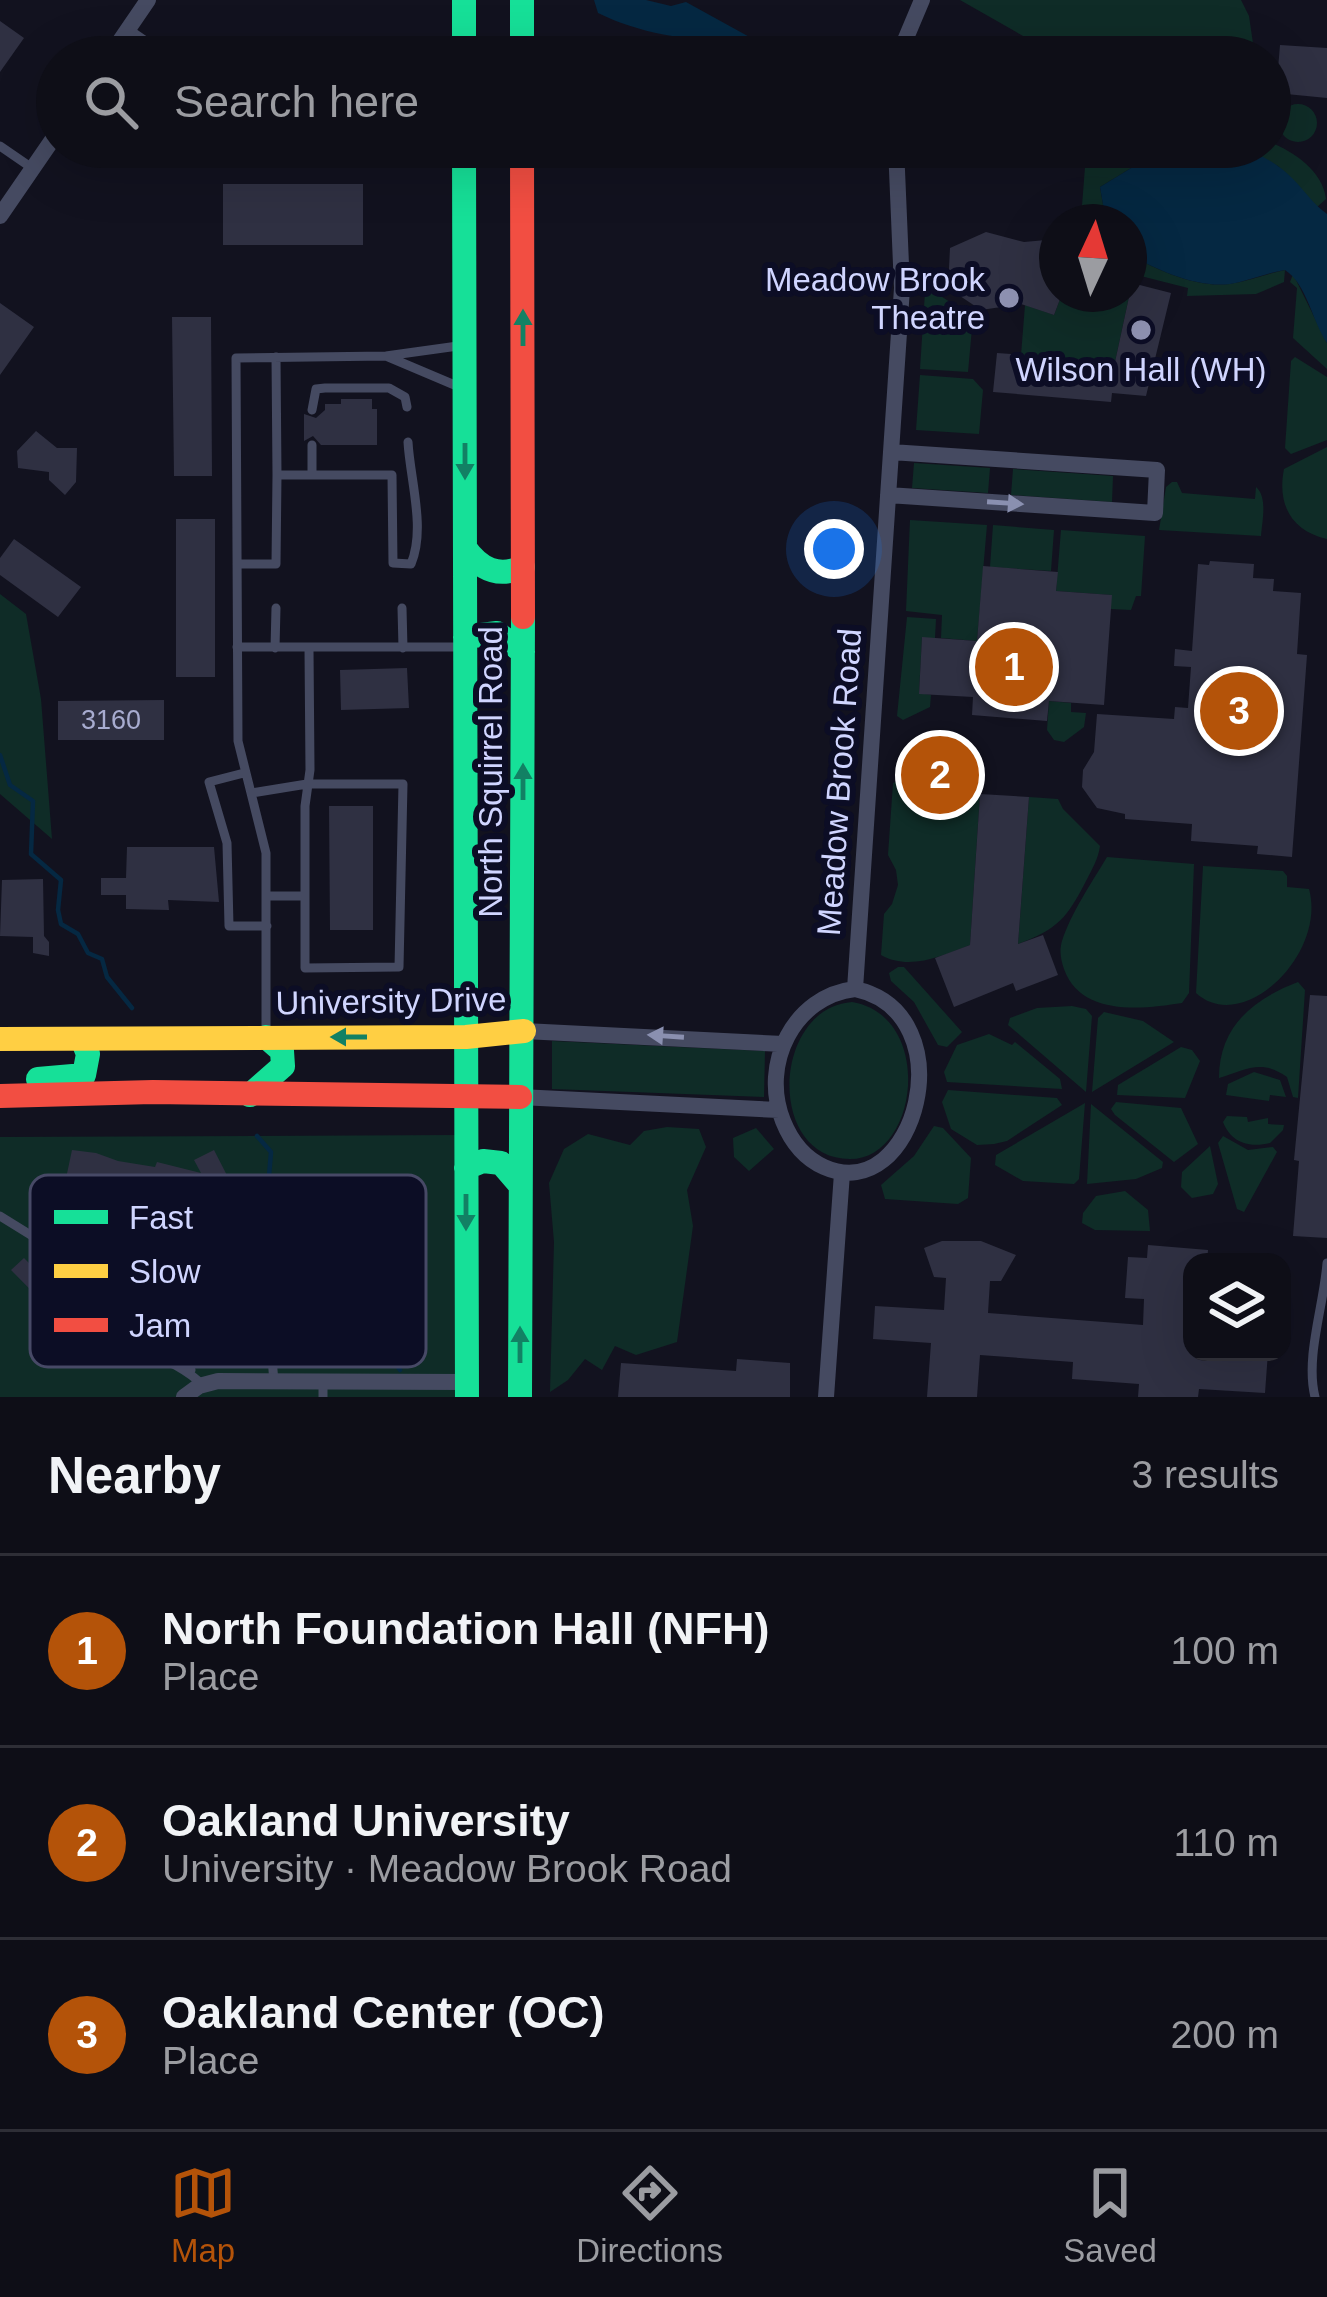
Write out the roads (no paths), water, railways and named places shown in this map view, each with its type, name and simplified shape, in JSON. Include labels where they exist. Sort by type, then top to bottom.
[{"type":"main road","points":[[464,0],[464,36]]},
{"type":"main road","points":[[522,0],[522,36]]},
{"type":"main road","name":"North Squirrel Road","points":[[464,168],[466,1389]]},
{"type":"main road","name":"North Squirrel Road","points":[[520,1397],[522,168]]},
{"type":"main road","points":[[465,548],[493,573],[523,567]]},
{"type":"main road","points":[[465,642],[481,631],[500,632],[523,652]]},
{"type":"main road","name":"University Drive","points":[[0,1039],[466,1036],[524,1031]]},
{"type":"main road","points":[[250,1095],[283,1066],[282,1052],[266,1037]]},
{"type":"main road","points":[[0,1056],[50,1039]]},
{"type":"main road","points":[[0,1080],[84,1075],[88,1054],[82,1039]]},
{"type":"main road","points":[[0,1096],[153,1092],[520,1097]]},
{"type":"main road","points":[[466,1168],[483,1161],[501,1163],[520,1185]]},
{"type":"street","points":[[123,36],[148,0]]},
{"type":"street","points":[[919,9],[934,0]]},
{"type":"street","points":[[0,216],[36,163]]},
{"type":"street","name":"Meadow Brook Road","points":[[855,989],[903,264],[897,168]]},
{"type":"street","points":[[888,495],[1155,513],[1157,470],[891,452]]},
{"type":"street","points":[[855,989],[886,1001],[899,1014],[916,1047],[920,1084],[913,1120],[892,1151],[861,1171],[842,1173],[809,1159],[797,1147],[779,1110],[776,1077],[783,1044],[805,1010],[819,999],[855,989]]},
{"type":"street","name":"University Drive","points":[[524,1031],[783,1044]]},
{"type":"street","points":[[520,1097],[779,1110]]},
{"type":"street","points":[[826,1397],[842,1173]]},
{"type":"street","points":[[184,1397],[197,1378],[231,1389],[274,1382],[323,1390],[466,1389]]},
{"type":"lane","points":[[128,29],[139,36]]},
{"type":"lane","points":[[0,146],[32,169]]},
{"type":"lane","points":[[266,1037],[266,853],[238,741],[236,358],[386,356],[465,345]]},
{"type":"lane","points":[[386,356],[464,389]]},
{"type":"lane","points":[[237,564],[276,564],[276,357]]},
{"type":"lane","points":[[312,410],[316,389],[325,388],[389,388],[398,391],[407,407]]},
{"type":"lane","points":[[277,475],[392,476],[392,563],[411,564],[415,554],[408,442]]},
{"type":"lane","points":[[312,445],[312,475]]},
{"type":"lane","points":[[275,648],[276,608]]},
{"type":"lane","points":[[403,608],[403,648]]},
{"type":"lane","points":[[238,647],[403,648],[465,642]]},
{"type":"lane","points":[[252,793],[307,784],[403,784],[399,967],[305,968],[307,784],[310,770],[309,649]]},
{"type":"lane","points":[[244,773],[209,782],[227,843],[230,926],[267,926]]},
{"type":"lane","points":[[267,896],[305,896]]},
{"type":"lane","points":[[0,1216],[30,1235]]},
{"type":"lane","points":[[1316,1397],[1312,1384],[1327,1263]]},
{"type":"lane","points":[[174,1367],[197,1378]]},
{"type":"lane","points":[[192,1367],[197,1378]]},
{"type":"lane","points":[[273,1367],[274,1382]]},
{"type":"water","points":[[594,0],[646,0],[671,6],[686,2],[748,36],[675,36],[598,13]]},
{"type":"water","points":[[1131,168],[1281,168],[1327,214],[1327,343],[1299,284],[1285,270],[1230,284],[1204,283],[1164,272],[1147,263],[1147,204],[1103,204],[1100,187]]},
{"type":"waterway","points":[[0,755],[10,785],[33,801],[31,854],[61,880],[61,924],[78,934],[88,953],[102,959],[107,977],[132,1008]]},
{"type":"waterway","points":[[257,1136],[271,1152],[269,1175]]},
{"type":"place","name":"Meadow Brook Theatre","points":[[1009,298]]},
{"type":"place","name":"Wilson Hall (WH)","points":[[1141,330]]},
{"type":"place","name":"North Foundation Hall (NFH)","points":[[1014,667]]},
{"type":"place","name":"Oakland Center (OC)","points":[[1239,711]]},
{"type":"place","name":"Oakland University","points":[[940,775]]}]
